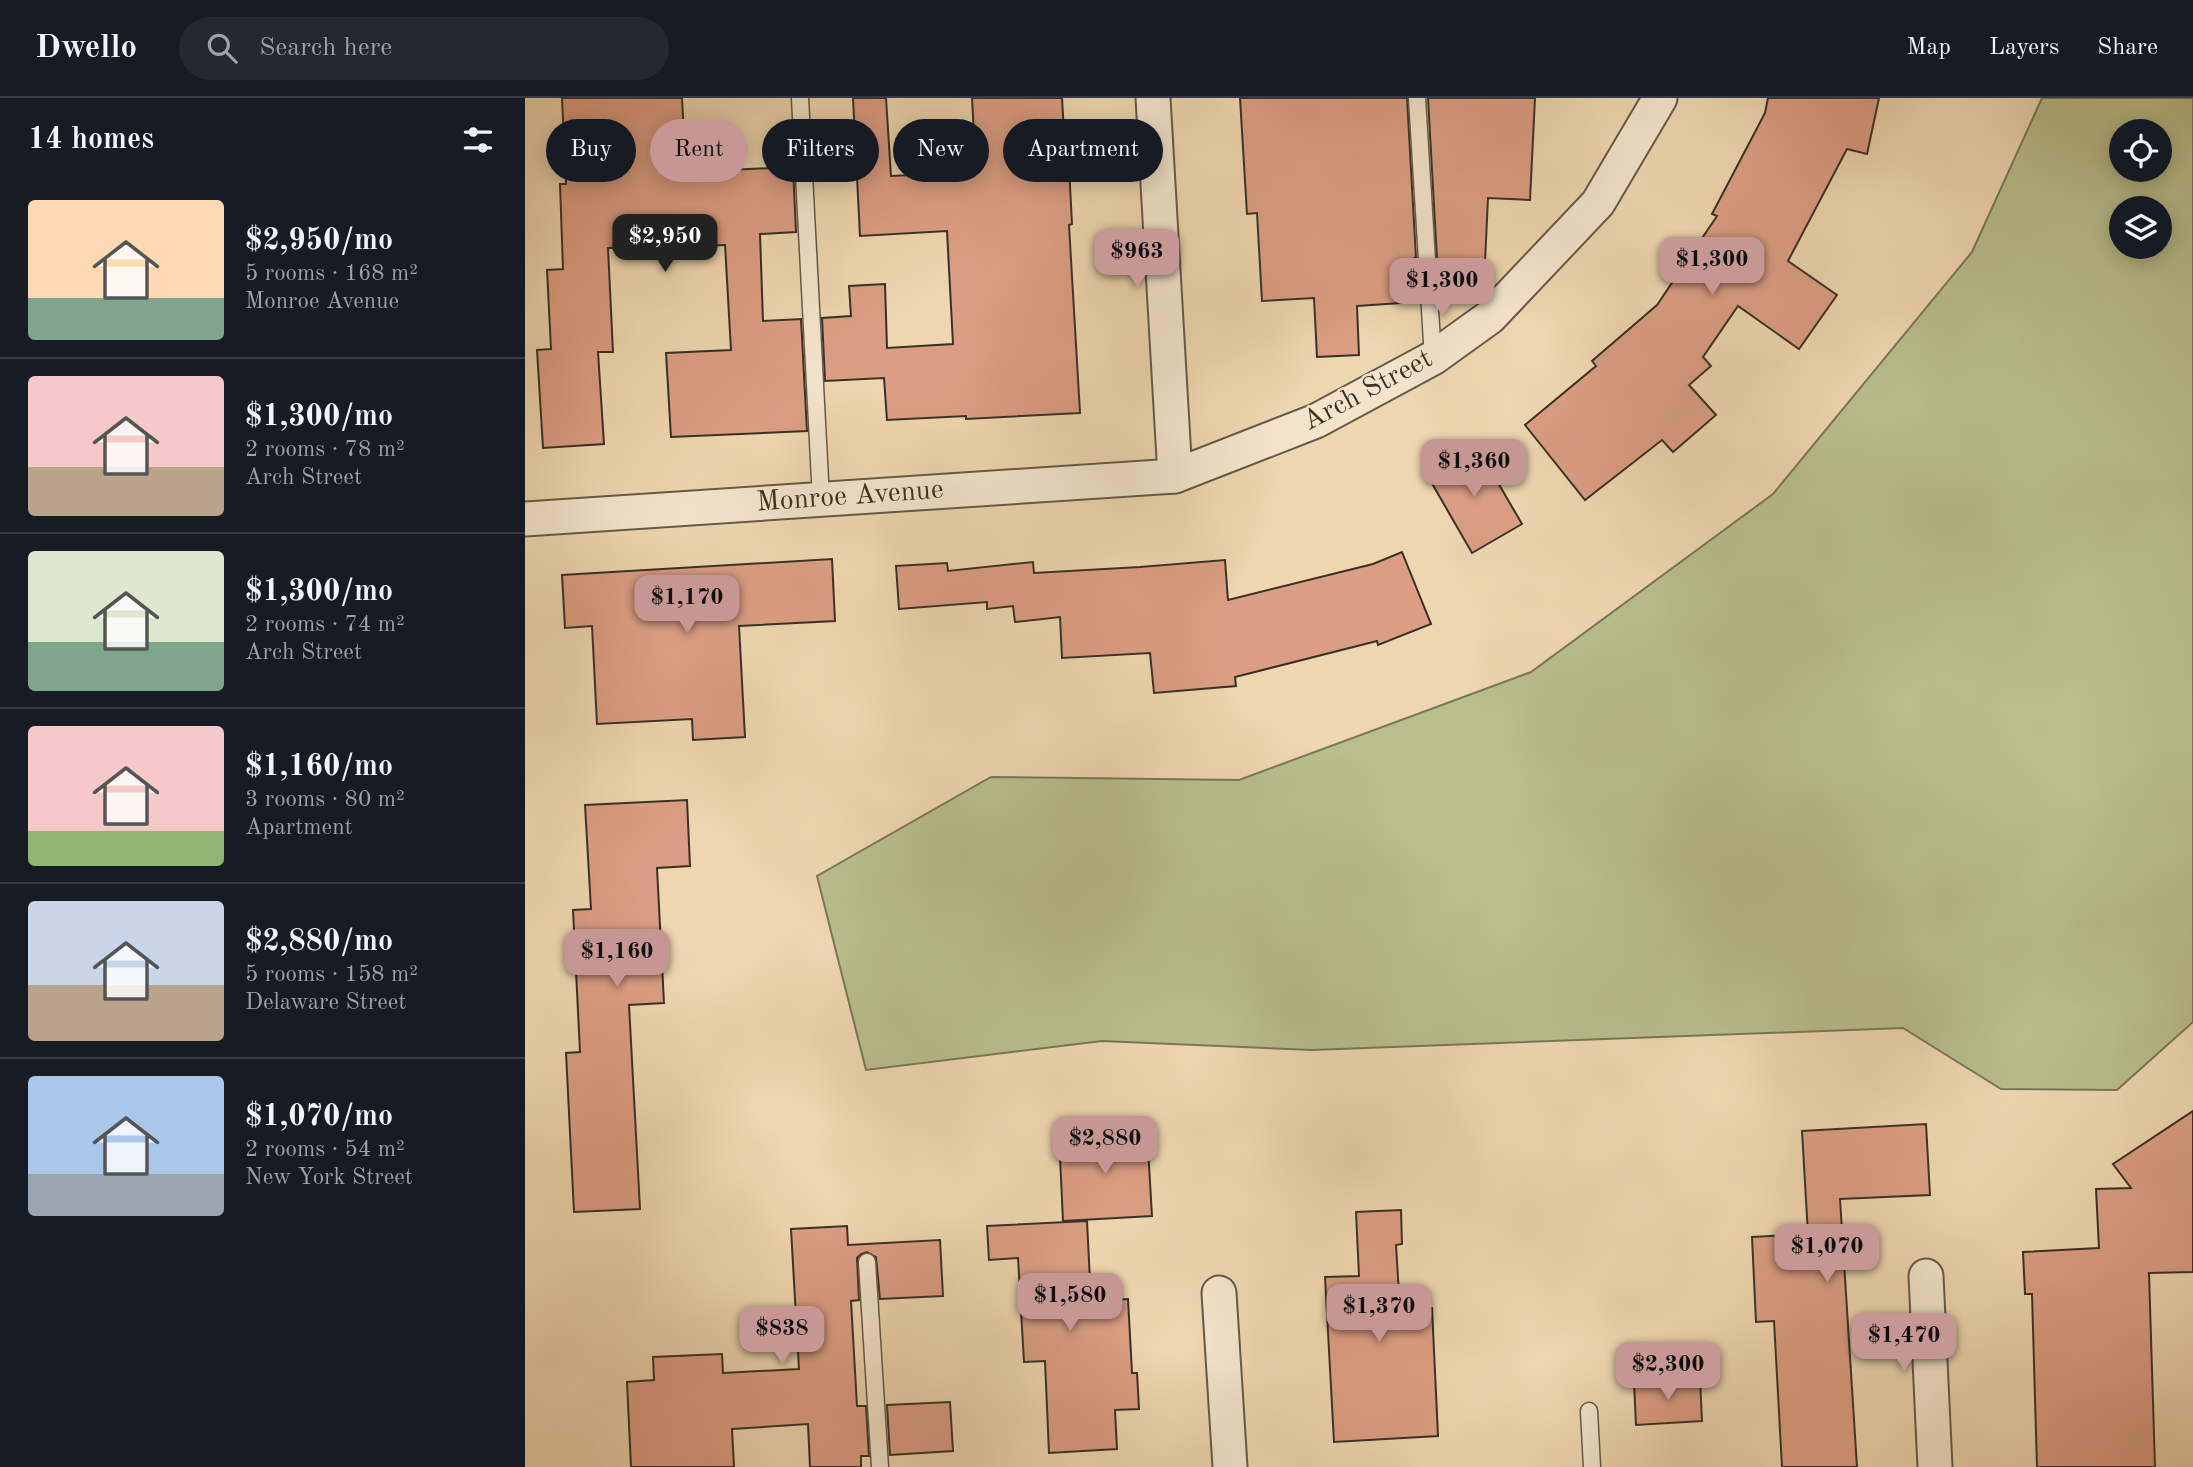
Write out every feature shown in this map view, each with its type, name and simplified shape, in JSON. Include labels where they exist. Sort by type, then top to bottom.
[{"type":"street","points":[[1153,98],[1175,476]]},
{"type":"street","name":"Arch Street","points":[[1175,476],[1316,421],[1433,358],[1490,317],[1598,203],[1660,98]]},
{"type":"street","name":"Monroe Avenue","points":[[525,519],[1175,476]]},
{"type":"street","points":[[1926,1276],[1935,1467]]},
{"type":"street","points":[[1219,1293],[1230,1467]]},
{"type":"lane","points":[[800,98],[821,499]]},
{"type":"lane","points":[[1417,98],[1433,358]]},
{"type":"lane","points":[[867,1262],[880,1467]]},
{"type":"lane","points":[[1589,1411],[1592,1467]]},
{"type":"green space","points":[[2042,98],[2193,98],[2193,1022],[2117,1090],[2001,1089],[1903,1028],[1312,1050],[1102,1041],[866,1070],[817,876],[991,777],[1239,780],[1531,672],[1773,494],[1972,252]]},
{"type":"building","points":[[562,98],[682,98],[683,119],[650,119],[650,182],[748,182],[748,169],[762,168],[762,182],[794,182],[796,232],[760,234],[763,321],[801,319],[807,431],[671,437],[666,353],[731,350],[725,245],[608,248],[613,352],[598,352],[604,444],[543,448],[537,350],[551,349],[547,270],[563,269],[560,184],[636,182],[636,119],[563,119]]},
{"type":"building","points":[[853,98],[886,98],[893,182],[989,182],[989,119],[973,119],[972,98],[1062,98],[1063,119],[1003,119],[1003,182],[1070,182],[1072,224],[1069,225],[1080,413],[887,420],[884,378],[825,381],[822,318],[851,316],[849,286],[885,284],[887,348],[953,344],[947,231],[860,236],[857,182],[879,182],[879,119],[854,119]]},
{"type":"building","points":[[1240,98],[1407,98],[1416,302],[1357,306],[1359,355],[1317,357],[1314,298],[1262,301],[1257,213],[1247,214]]},
{"type":"building","points":[[1428,98],[1535,98],[1530,200],[1488,198],[1485,262],[1437,259]]},
{"type":"building","points":[[1768,98],[1879,98],[1867,154],[1847,149],[1788,261],[1837,295],[1799,349],[1738,306],[1703,357],[1711,366],[1689,385],[1716,415],[1673,452],[1662,440],[1585,500],[1525,425],[1596,366],[1592,361],[1657,305],[1717,216],[1712,214],[1765,113]]},
{"type":"building","points":[[1476,445],[1522,524],[1472,553],[1426,473]]},
{"type":"building","points":[[1402,552],[1431,624],[1378,645],[1377,641],[1235,677],[1236,686],[1154,693],[1150,653],[1062,658],[1060,617],[1015,622],[1013,606],[987,609],[987,602],[899,609],[896,566],[947,563],[948,571],[1033,562],[1034,573],[1225,560],[1228,600],[1373,564]]},
{"type":"building","points":[[832,559],[835,621],[739,626],[745,737],[693,740],[692,719],[597,724],[592,626],[565,628],[562,575]]},
{"type":"building","points":[[687,800],[690,866],[657,868],[664,1003],[629,1005],[640,1209],[574,1212],[566,1053],[580,1052],[573,910],[591,909],[585,805]]},
{"type":"building","points":[[2193,1111],[2193,1272],[2149,1273],[2155,1467],[2037,1467],[2032,1294],[2025,1294],[2023,1252],[2099,1248],[2096,1189],[2131,1188],[2113,1164]]},
{"type":"building","points":[[1926,1124],[1930,1195],[1840,1199],[1857,1467],[1782,1467],[1774,1321],[1756,1322],[1752,1237],[1808,1234],[1802,1131]]},
{"type":"building","points":[[1147,1131],[1152,1216],[1063,1221],[1059,1136]]},
{"type":"building","points":[[1401,1210],[1402,1244],[1396,1245],[1400,1310],[1432,1308],[1438,1436],[1334,1442],[1325,1277],[1359,1276],[1356,1212]]},
{"type":"building","points":[[1087,1221],[1091,1301],[1128,1299],[1132,1373],[1137,1373],[1139,1409],[1115,1410],[1117,1449],[1049,1453],[1045,1361],[1024,1362],[1018,1258],[989,1260],[987,1226]]},
{"type":"building","points":[[847,1226],[848,1245],[940,1240],[943,1296],[880,1299],[876,1257],[867,1252],[857,1258],[859,1300],[851,1301],[857,1406],[866,1406],[869,1456],[861,1456],[861,1467],[810,1467],[808,1424],[732,1429],[734,1467],[631,1467],[627,1382],[654,1380],[653,1357],[722,1354],[723,1373],[799,1369],[791,1229]]},
{"type":"building","points":[[1700,1379],[1702,1421],[1636,1425],[1634,1383]]},
{"type":"building","points":[[950,1402],[953,1451],[890,1455],[887,1405]]}]
